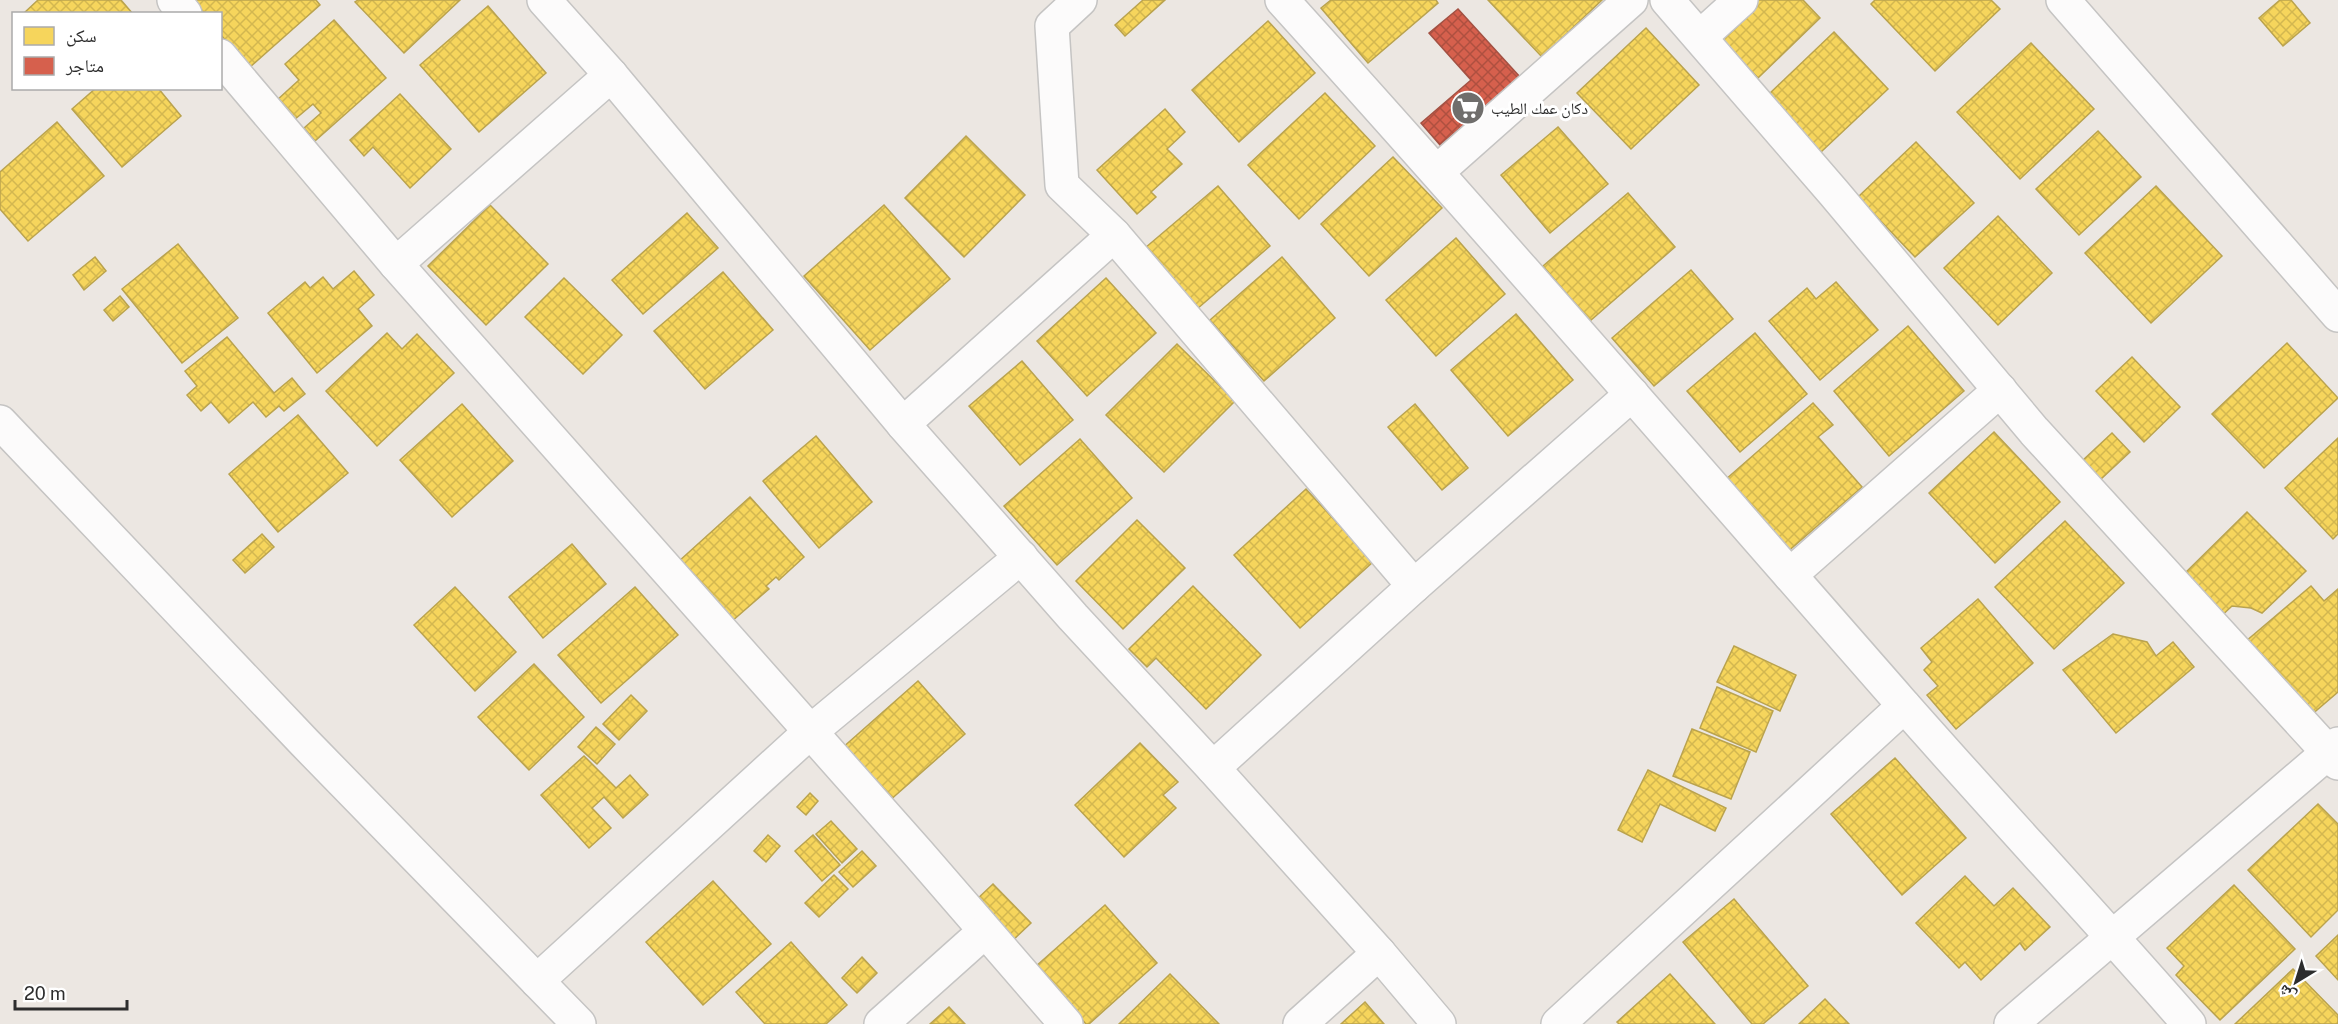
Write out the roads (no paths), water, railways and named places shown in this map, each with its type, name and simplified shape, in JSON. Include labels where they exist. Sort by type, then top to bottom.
[{"type":"street","points":[[174,0],[183,12]]},
{"type":"street","points":[[544,0],[611,75],[903,424],[1073,617],[1213,768],[1379,953],[1439,1024]]},
{"type":"street","points":[[1080,0],[1052,26],[1062,185],[1114,235],[1414,586]]},
{"type":"street","points":[[1282,0],[1438,171],[1904,706],[2189,1024]]},
{"type":"street","points":[[1438,171],[1631,0]]},
{"type":"street","points":[[1667,0],[2034,431],[2335,754],[2011,1024]]},
{"type":"street","points":[[1700,37],[1741,0]]},
{"type":"street","points":[[2063,0],[2338,315]]},
{"type":"street","points":[[222,58],[396,264],[1066,1024]]},
{"type":"street","points":[[396,264],[611,75]]},
{"type":"street","points":[[903,424],[1114,235]]},
{"type":"street","points":[[1790,575],[2000,390]]},
{"type":"street","points":[[1213,768],[1414,586],[1632,394]]},
{"type":"street","points":[[0,422],[305,744],[579,1024]]},
{"type":"street","points":[[537,981],[810,732],[1021,557]]},
{"type":"street","points":[[1558,1024],[1904,706]]},
{"type":"street","points":[[881,1024],[984,932]]},
{"type":"street","points":[[1300,1024],[1379,953]]},
{"type":"place","name":"دكان عمك الطيب","points":[[1468,108]]}]
